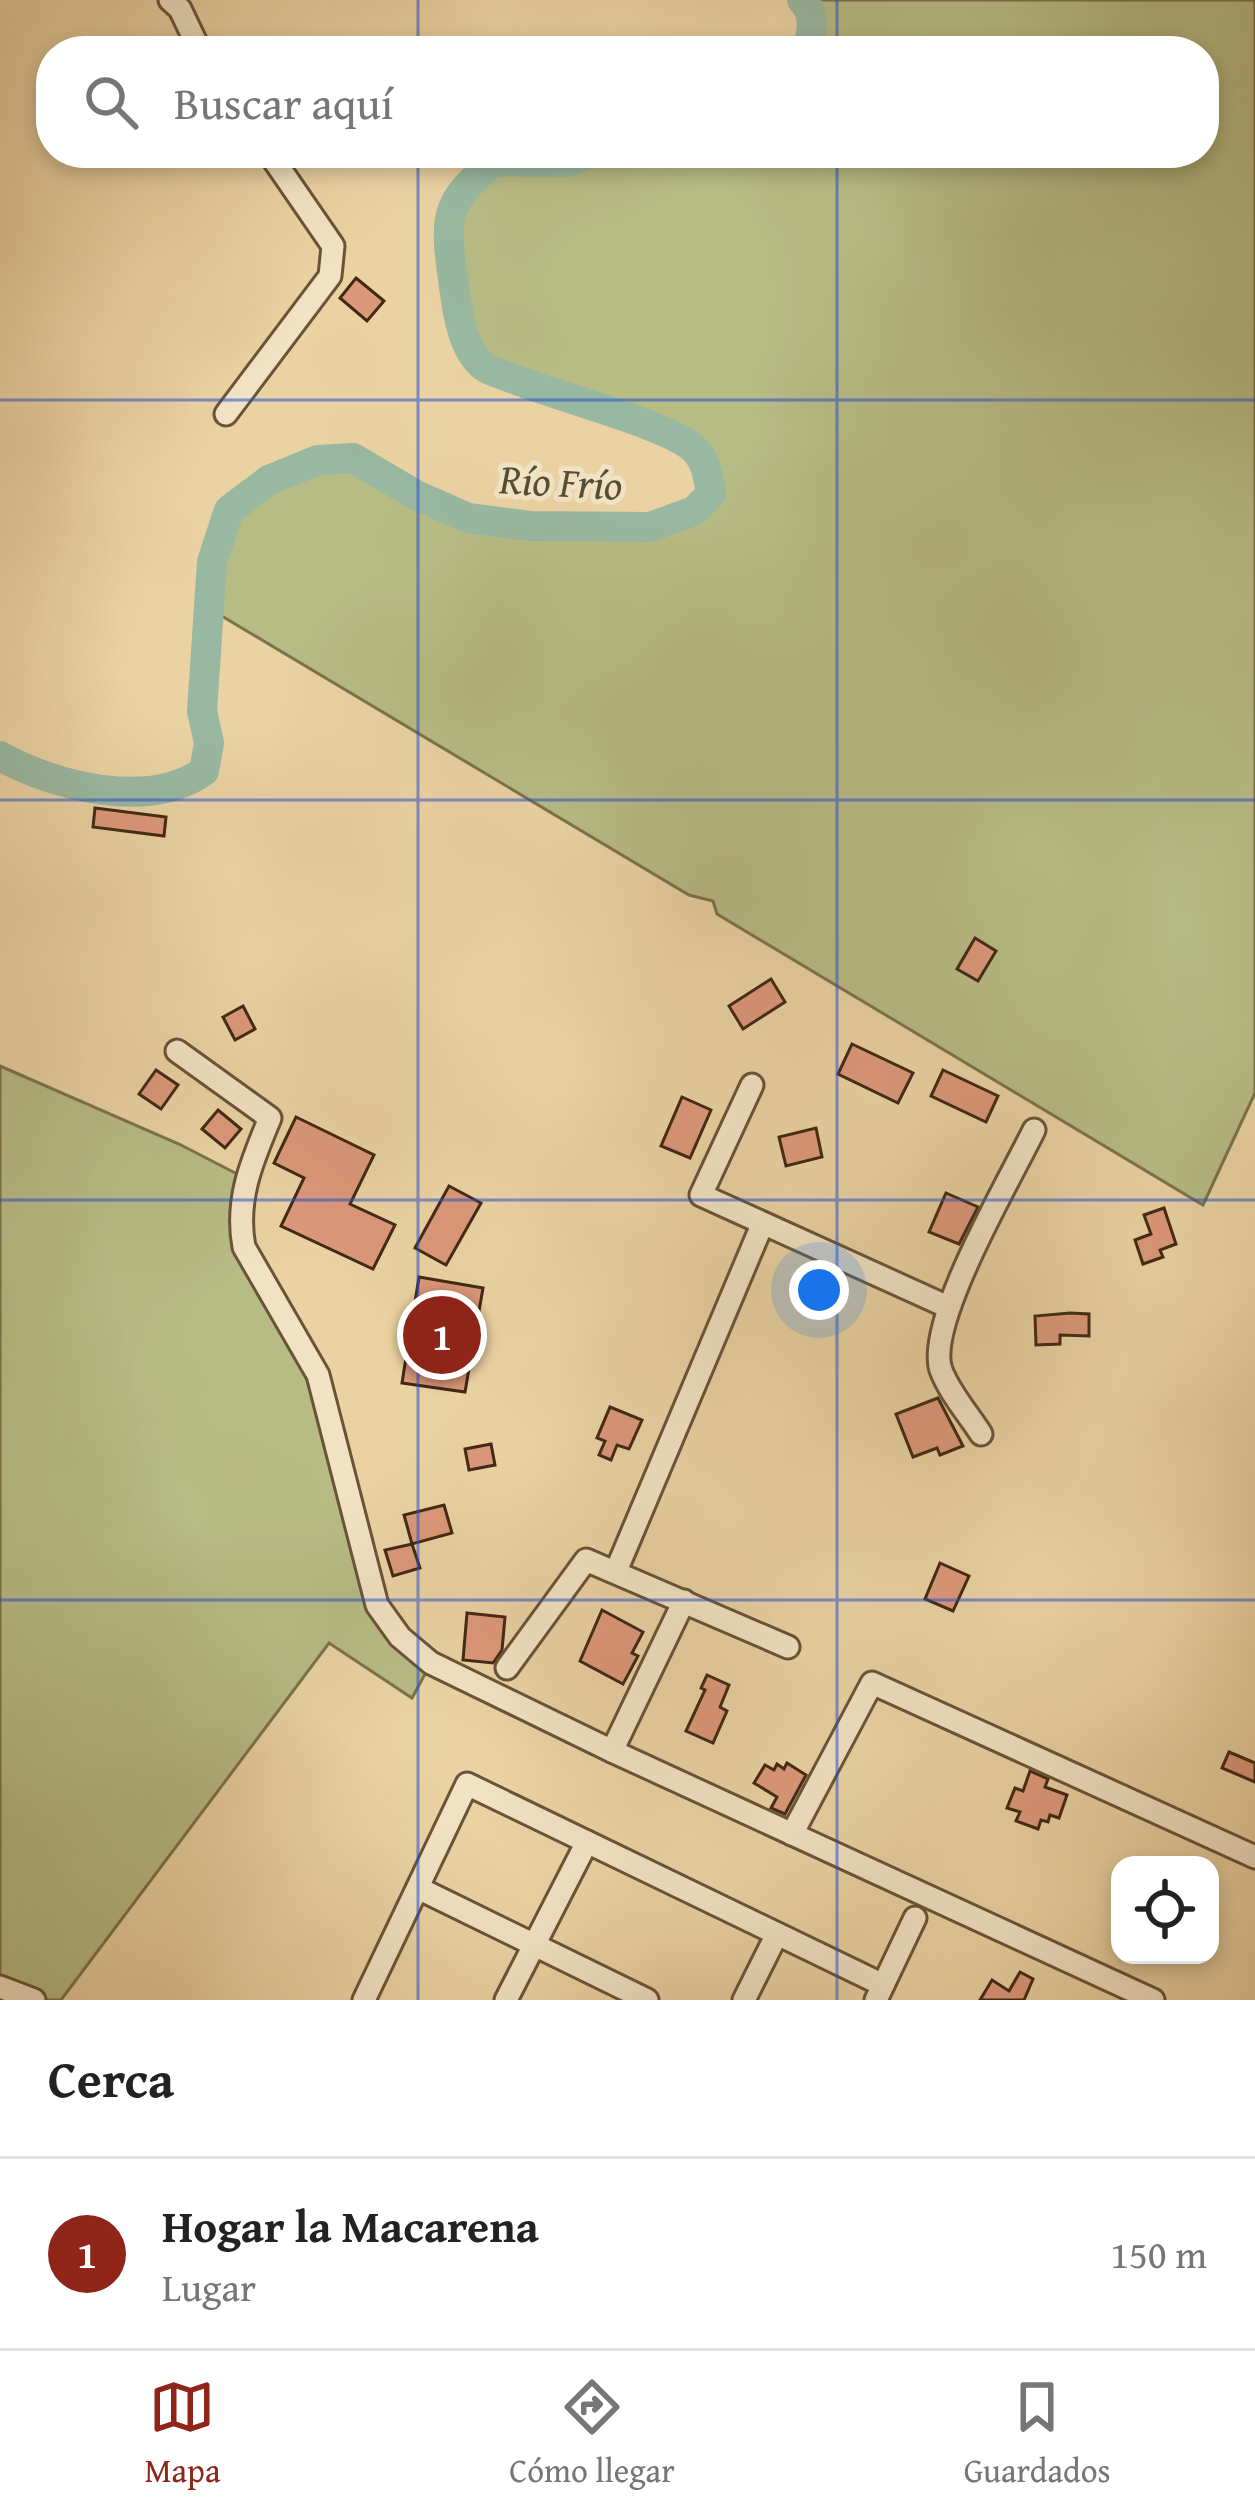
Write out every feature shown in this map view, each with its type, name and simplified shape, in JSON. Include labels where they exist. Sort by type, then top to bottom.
[{"type":"street","points":[[170,0],[193,36]]},
{"type":"street","points":[[226,414],[330,276],[333,246],[279,168]]},
{"type":"street","points":[[178,1051],[270,1118],[245,1178],[240,1225],[244,1247],[318,1375],[377,1605],[400,1637],[431,1663],[612,1751],[1154,2000]]},
{"type":"street","points":[[752,1085],[700,1195],[948,1307]]},
{"type":"street","points":[[981,1434],[941,1370],[939,1339],[948,1307],[1034,1130]]},
{"type":"street","points":[[616,1571],[763,1225]]},
{"type":"street","points":[[507,1668],[586,1560],[788,1647]]},
{"type":"street","points":[[612,1751],[683,1601]]},
{"type":"street","points":[[792,1834],[872,1683],[1255,1857]]},
{"type":"street","points":[[390,2000],[366,1995],[467,1784],[777,1934],[879,1993],[915,1918]]},
{"type":"street","points":[[506,2000],[587,1842]]},
{"type":"street","points":[[418,1888],[647,2000]]},
{"type":"street","points":[[744,2000],[777,1934]]},
{"type":"street","points":[[0,1987],[34,2000]]},
{"type":"green space","points":[[802,0],[1255,0],[1255,1093],[1203,1205],[717,914],[713,901],[689,895],[210,609],[212,562],[229,510],[269,480],[318,460],[353,458],[416,495],[468,518],[531,526],[650,527],[693,511],[711,494],[703,461],[683,441],[492,371],[475,358],[457,309],[449,235],[458,198],[487,168],[1219,168],[1219,36],[810,36],[810,11]]},
{"type":"green space","points":[[0,1066],[245,1178],[240,1225],[318,1375],[377,1605],[431,1663],[412,1698],[329,1643],[61,2000],[0,2000]]},
{"type":"building","points":[[356,278],[384,301],[367,321],[340,298]]},
{"type":"building","points":[[95,808],[166,817],[164,836],[93,827]]},
{"type":"building","points":[[975,938],[996,951],[978,981],[957,969]]},
{"type":"building","points":[[771,979],[785,1002],[743,1029],[729,1006]]},
{"type":"building","points":[[243,1006],[255,1029],[235,1040],[223,1017]]},
{"type":"building","points":[[852,1044],[913,1073],[898,1103],[838,1074]]},
{"type":"building","points":[[156,1070],[178,1085],[161,1109],[139,1094]]},
{"type":"building","points":[[943,1070],[998,1096],[986,1122],[931,1096]]},
{"type":"building","points":[[682,1097],[711,1110],[690,1158],[661,1146]]},
{"type":"building","points":[[218,1110],[241,1129],[225,1148],[202,1129]]},
{"type":"building","points":[[296,1117],[374,1155],[350,1204],[395,1225],[373,1269],[281,1226],[304,1178],[274,1163]]},
{"type":"building","points":[[816,1128],[822,1157],[786,1166],[779,1137]]},
{"type":"building","points":[[449,1186],[481,1203],[446,1265],[415,1248]]},
{"type":"building","points":[[946,1193],[978,1207],[959,1244],[929,1232]]},
{"type":"building","points":[[1164,1208],[1176,1244],[1160,1250],[1163,1257],[1143,1264],[1135,1240],[1151,1234],[1144,1215]]},
{"type":"building","points":[[419,1277],[483,1288],[465,1392],[402,1383]]},
{"type":"building","points":[[1089,1314],[1089,1336],[1060,1335],[1060,1344],[1036,1345],[1035,1316]]},
{"type":"building","points":[[938,1398],[963,1446],[940,1455],[937,1448],[913,1457],[896,1414]]},
{"type":"building","points":[[610,1407],[642,1420],[629,1449],[617,1445],[611,1460],[599,1455],[605,1441],[597,1438]]},
{"type":"building","points":[[491,1444],[495,1465],[469,1470],[465,1449]]},
{"type":"building","points":[[444,1505],[452,1533],[412,1544],[404,1515]]},
{"type":"building","points":[[412,1544],[420,1568],[393,1576],[385,1550]]},
{"type":"building","points":[[940,1563],[969,1576],[953,1611],[925,1599]]},
{"type":"building","points":[[602,1610],[643,1632],[632,1653],[638,1656],[623,1684],[580,1661]]},
{"type":"building","points":[[467,1613],[505,1617],[502,1650],[493,1663],[463,1660]]},
{"type":"building","points":[[707,1675],[729,1685],[720,1707],[727,1711],[713,1743],[686,1731]]},
{"type":"building","points":[[1229,1752],[1255,1763],[1255,1782],[1222,1768]]},
{"type":"building","points":[[787,1763],[806,1775],[785,1814],[771,1808],[777,1797],[754,1783],[765,1765],[774,1770],[777,1764],[784,1769]]},
{"type":"building","points":[[1030,1771],[1048,1779],[1045,1787],[1067,1795],[1059,1818],[1050,1815],[1038,1829],[1016,1821],[1020,1812],[1007,1808],[1015,1788],[1023,1791]]},
{"type":"building","points":[[1020,1972],[1033,1979],[1024,2000],[980,2000],[992,1980],[1009,1991]]},
{"type":"waterway","name":"Río Frío","points":[[802,0],[810,11],[810,36]]},
{"type":"waterway","name":"Río Frío","points":[[0,756],[47,777],[102,790],[157,790],[204,771],[209,743],[202,711],[212,562],[229,510],[269,480],[318,460],[353,458],[416,495],[468,518],[531,526],[650,527],[694,511],[711,494],[703,461],[683,441],[488,369],[475,357],[455,296],[449,235],[458,198],[487,168]]},
{"type":"place","name":"Hogar la Macarena","points":[[442,1335]]}]
